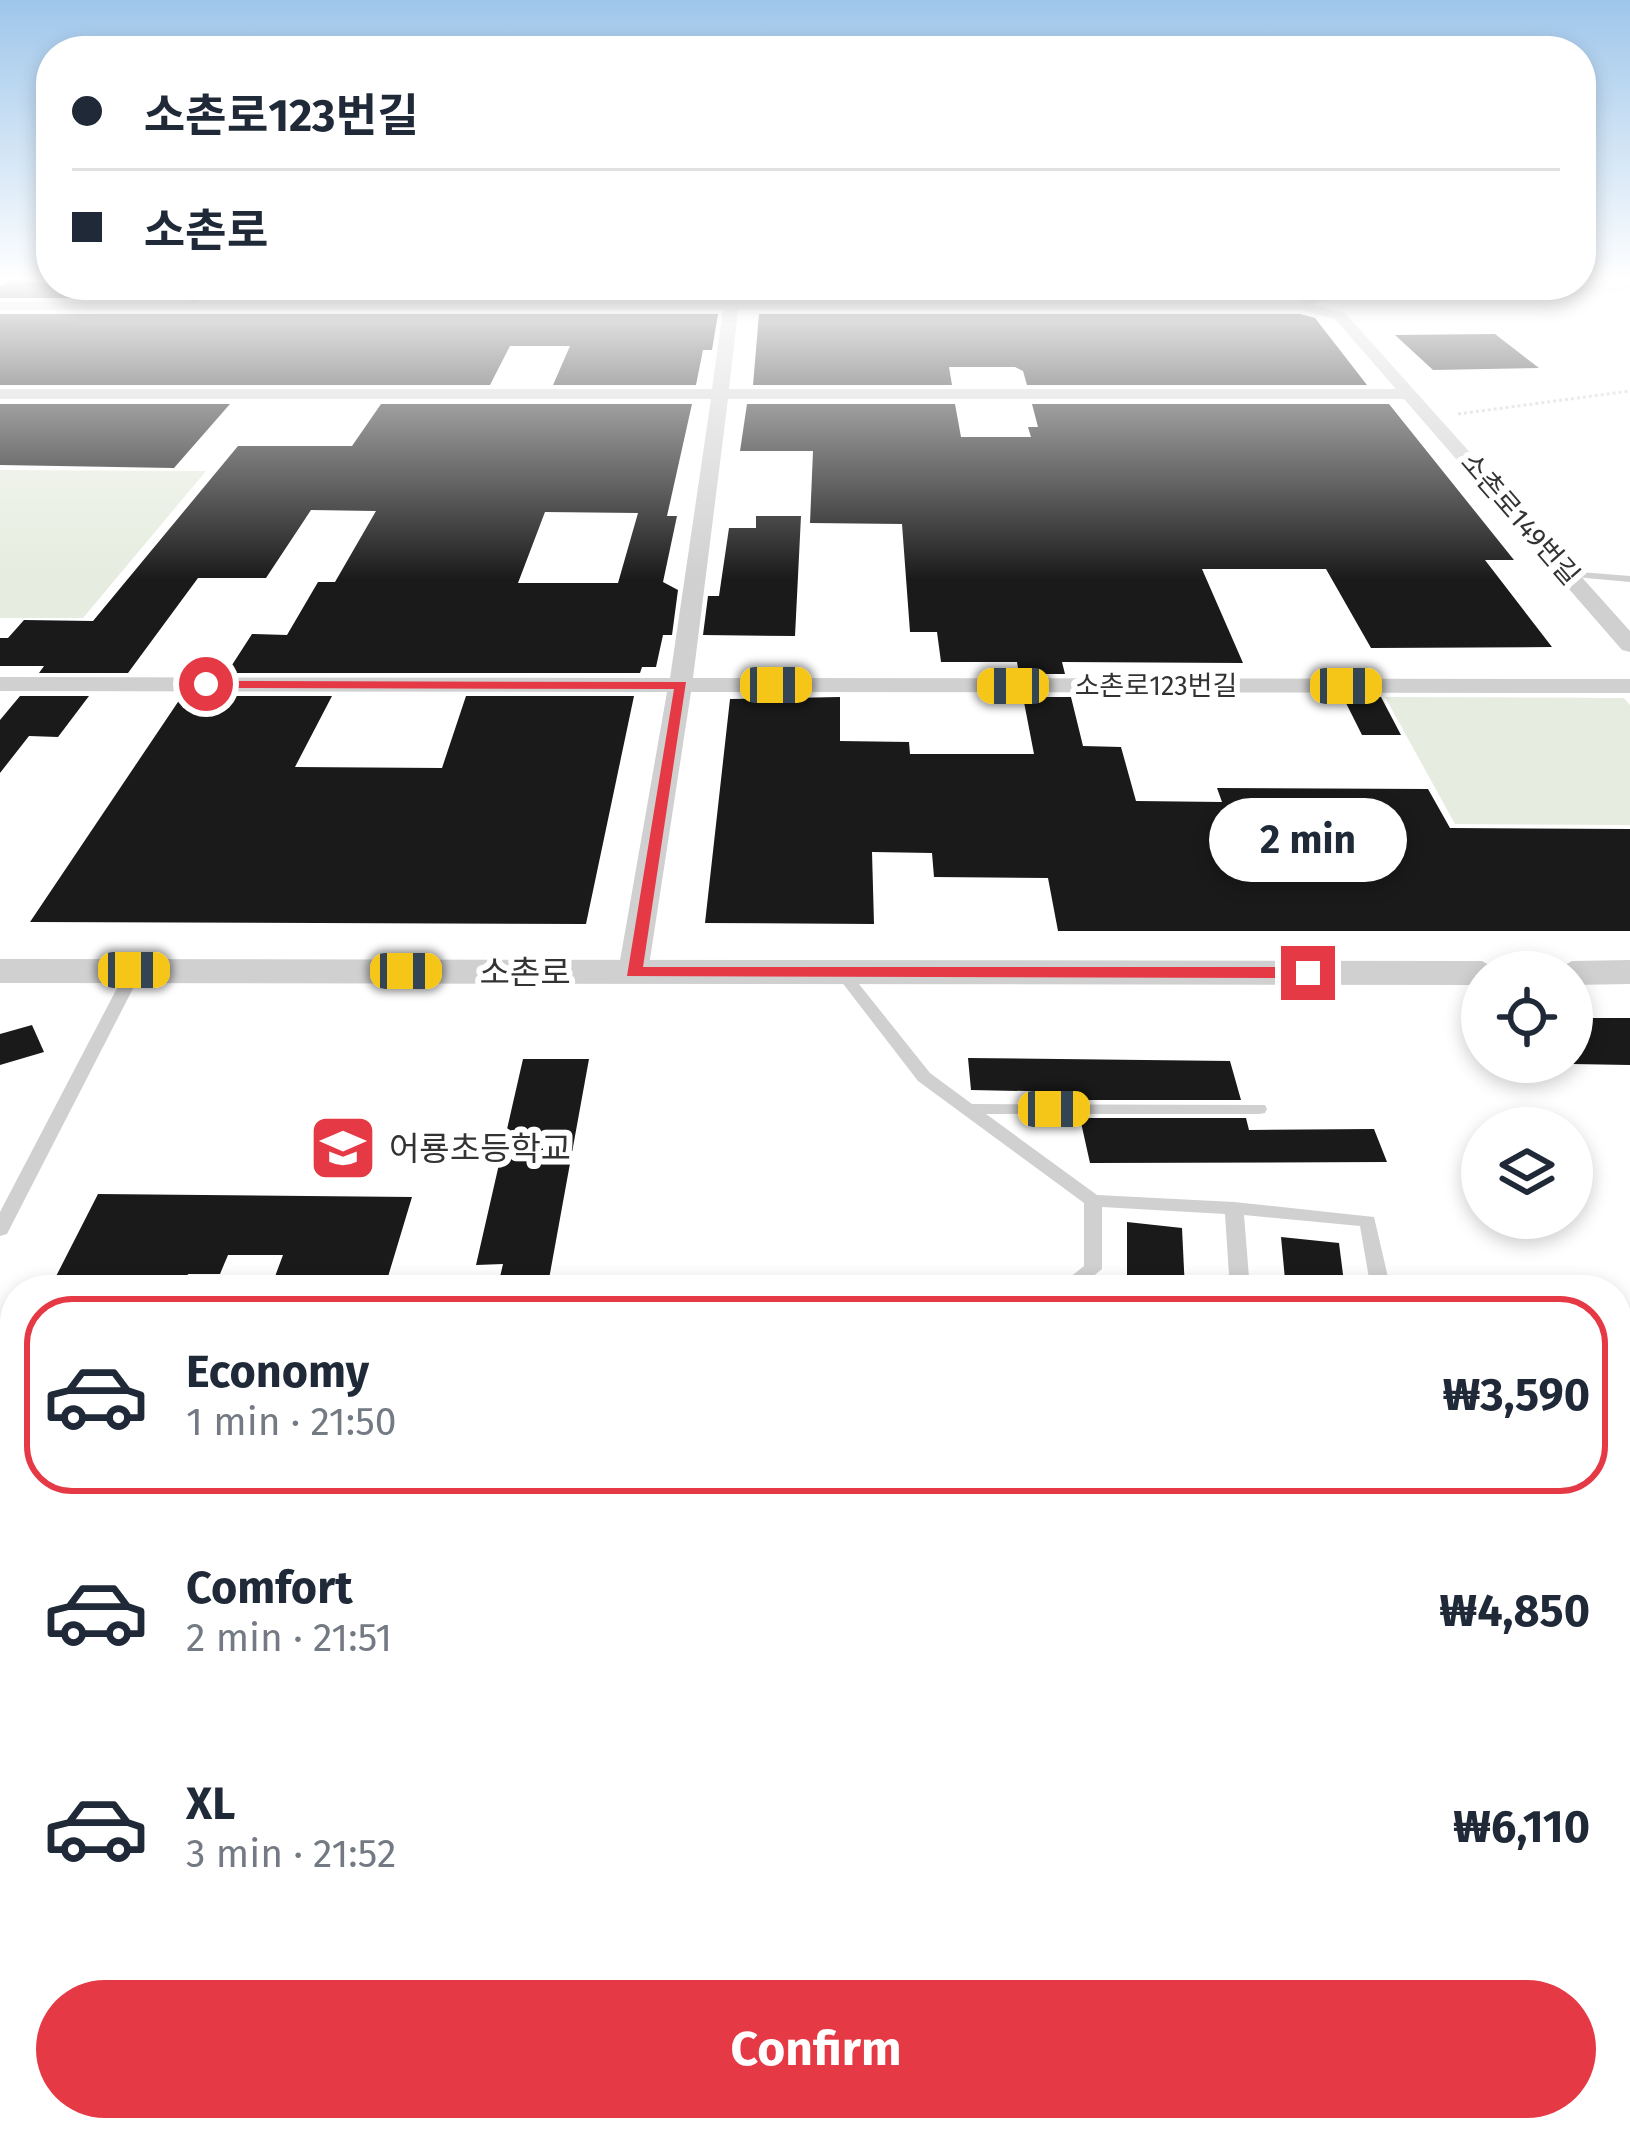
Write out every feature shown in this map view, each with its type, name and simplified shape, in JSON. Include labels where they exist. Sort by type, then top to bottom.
[{"type":"street","points":[[633,972],[681,685],[720,380]]},
{"type":"street","name":"소촌로149번길","points":[[1397,380],[1568,574],[1622,626],[1630,645]]},
{"type":"street","points":[[0,394],[1410,394]]},
{"type":"street","name":"소촌로123번길","points":[[0,684],[1630,686]]},
{"type":"street","name":"소촌로","points":[[0,971],[1461,973]]},
{"type":"street","points":[[1593,973],[1630,973]]},
{"type":"lane","points":[[1568,574],[1630,578]]},
{"type":"lane","points":[[0,1230],[134,970]]},
{"type":"lane","points":[[842,972],[924,1076],[1093,1201],[1368,1220],[1378,1275]]},
{"type":"lane","points":[[971,1109],[1259,1109]]},
{"type":"lane","points":[[1086,1275],[1094,1270],[1093,1201]]},
{"type":"lane","points":[[1234,1208],[1239,1275]]},
{"type":"path","points":[[1430,417],[1630,391]]},
{"type":"shaded area","points":[[0,470],[206,471],[83,618],[0,618]]},
{"type":"shaded area","points":[[1385,697],[1624,698],[1630,705],[1630,825],[1455,824]]},
{"type":"building","points":[[0,380],[493,380],[490,385],[0,385]]},
{"type":"building","points":[[555,380],[697,380],[696,385],[553,385]]},
{"type":"building","points":[[753,380],[951,380],[952,385],[753,385]]},
{"type":"building","points":[[1026,380],[1363,380],[1367,385],[1027,385]]},
{"type":"building","points":[[0,404],[230,404],[174,468],[0,465]]},
{"type":"building","points":[[381,404],[692,404],[667,516],[677,516],[663,582],[678,590],[672,635],[663,635],[656,667],[642,667],[640,673],[197,673],[203,664],[232,665],[252,634],[287,635],[318,582],[335,582],[376,511],[311,510],[266,578],[198,578],[128,673],[39,673],[44,666],[0,666],[0,638],[8,638],[24,620],[93,621],[238,446],[352,446]],"holes":[[[545,512],[638,513],[618,583],[518,583]]]},
{"type":"building","points":[[747,404],[955,404],[961,437],[1031,437],[1028,427],[1038,427],[1032,404],[1389,404],[1514,560],[1485,560],[1552,647],[1371,648],[1326,569],[1202,569],[1243,663],[1062,662],[1065,674],[1019,674],[1017,662],[941,662],[937,632],[910,632],[902,524],[810,523],[813,451],[740,451]]},
{"type":"building","points":[[756,516],[801,516],[795,636],[703,635],[708,596],[719,596],[729,528],[756,528]]},
{"type":"building","points":[[20,696],[89,696],[58,737],[29,736],[0,773],[0,720]]},
{"type":"building","points":[[182,696],[332,696],[295,767],[442,768],[466,696],[634,696],[586,924],[30,922]]},
{"type":"building","points":[[840,697],[840,741],[909,742],[910,754],[1034,754],[1023,697],[1071,697],[1083,746],[1121,747],[1136,801],[1222,802],[1217,788],[1428,789],[1450,828],[1630,829],[1630,931],[1058,931],[1048,878],[934,877],[932,853],[872,852],[874,924],[705,923],[730,699]]},
{"type":"building","points":[[1343,697],[1381,697],[1401,735],[1362,735]]},
{"type":"building","points":[[1593,1018],[1630,1018],[1630,1065],[1593,1064]]},
{"type":"building","points":[[32,1025],[44,1052],[0,1065],[0,1034]]},
{"type":"building","points":[[968,1058],[1230,1061],[1241,1100],[1076,1100],[1075,1092],[971,1090]]},
{"type":"building","points":[[523,1059],[589,1059],[550,1275],[500,1275],[503,1264],[476,1265]]},
{"type":"building","points":[[1080,1118],[1246,1118],[1249,1130],[1374,1129],[1387,1162],[1090,1163]]},
{"type":"building","points":[[98,1194],[412,1197],[389,1275],[276,1275],[283,1255],[228,1255],[220,1274],[57,1275]]},
{"type":"building","points":[[1127,1222],[1182,1228],[1184,1275],[1127,1275]]},
{"type":"building","points":[[1281,1237],[1339,1243],[1343,1275],[1285,1275]]},
{"type":"place","name":"어룡초등학교","points":[[343,1148]]},
{"type":"route","points":[[206,684],[681,685],[633,972],[1308,973]]}]
